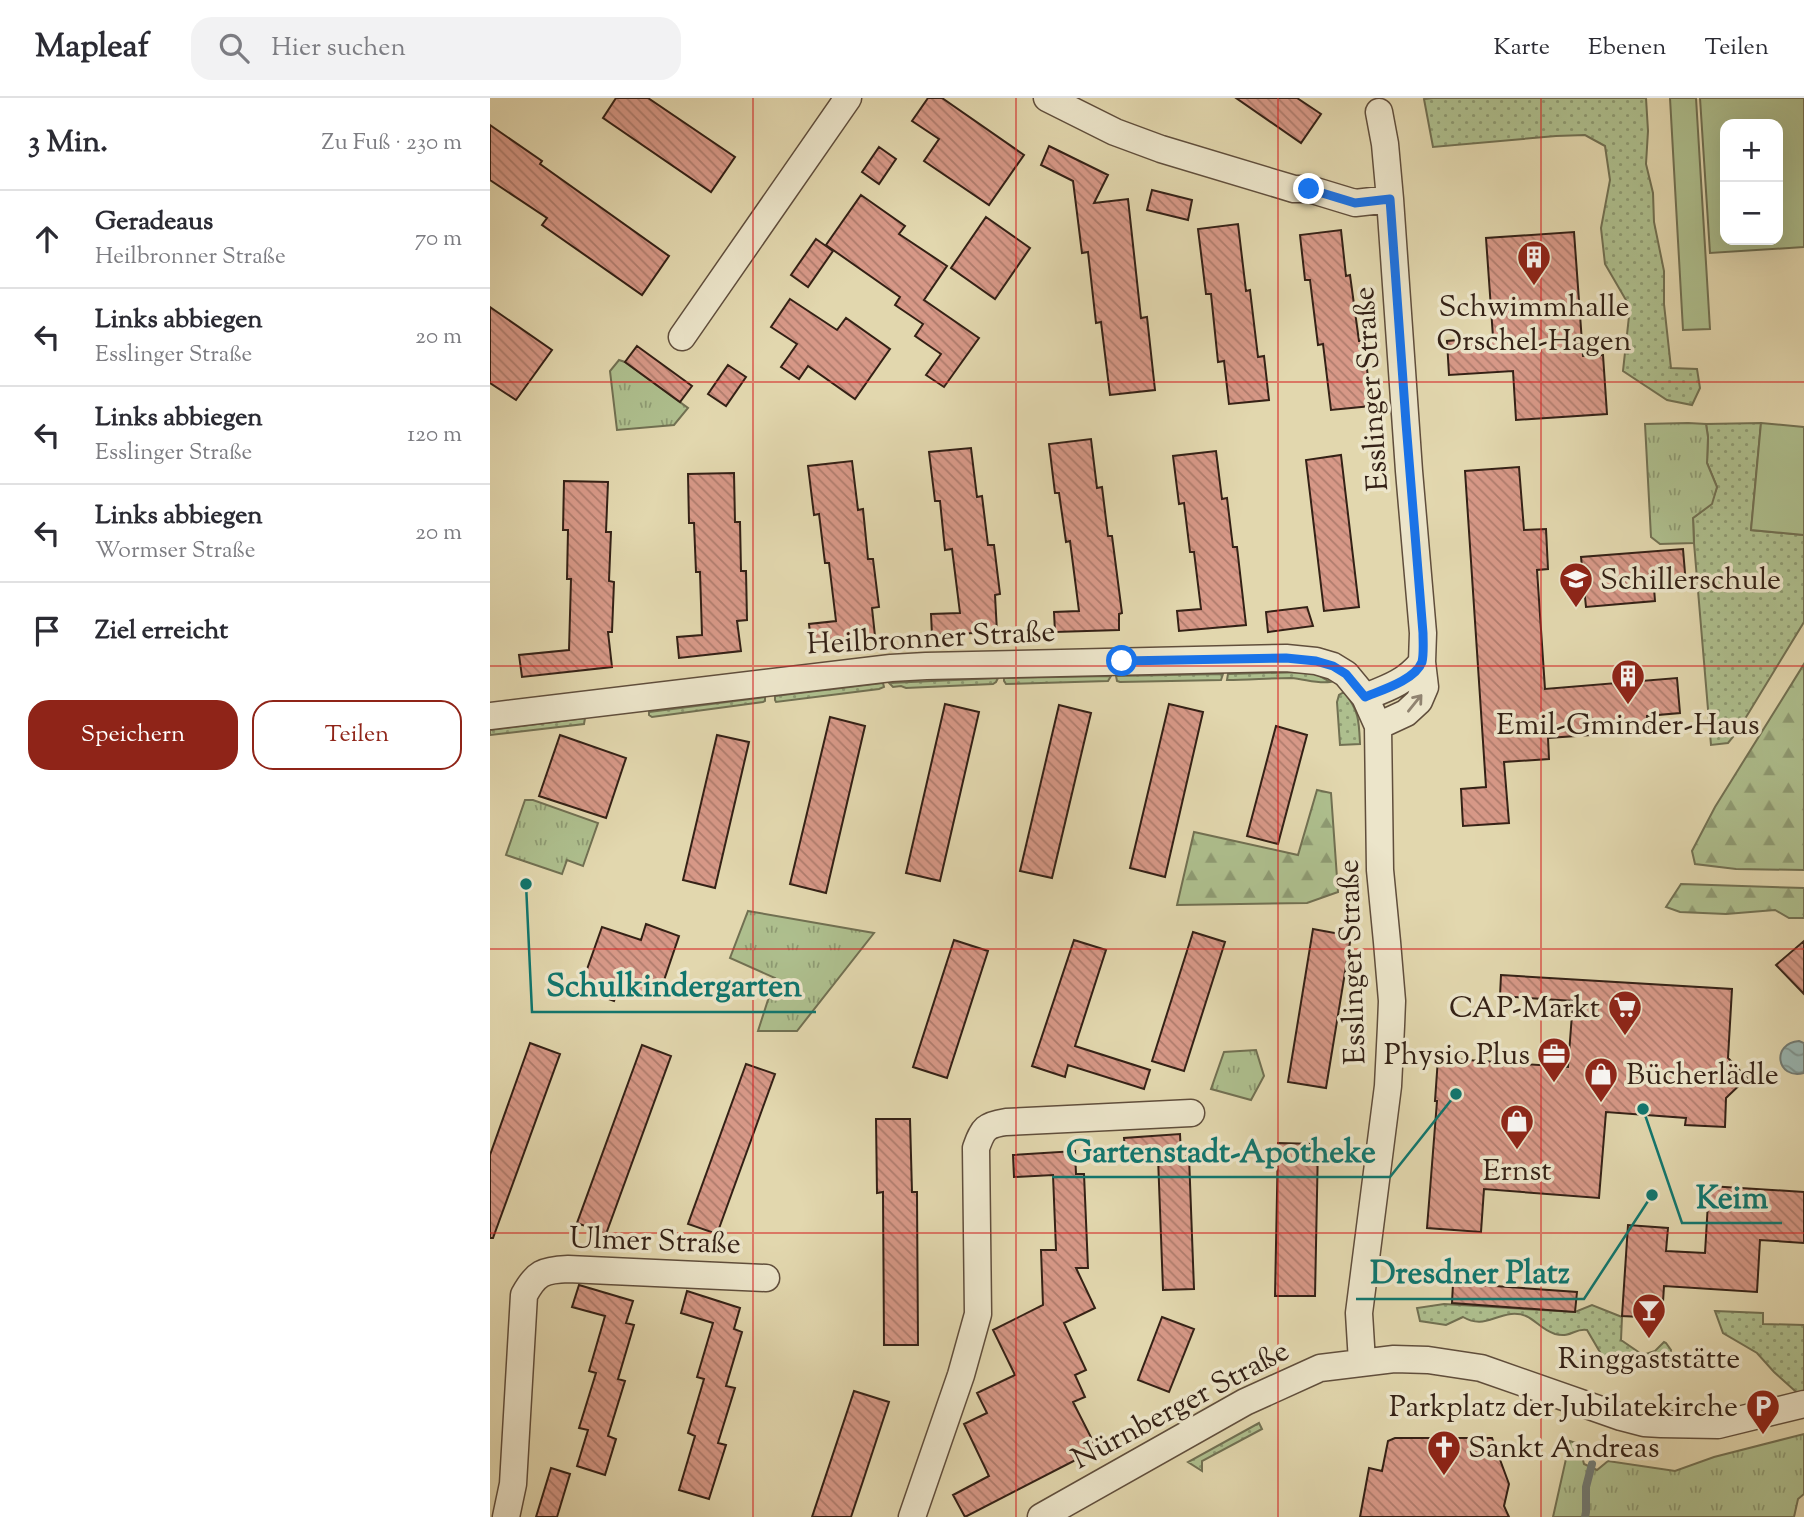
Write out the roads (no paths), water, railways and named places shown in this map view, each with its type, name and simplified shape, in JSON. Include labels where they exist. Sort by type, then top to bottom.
[{"type":"street","points":[[682,337],[848,98]]},
{"type":"street","points":[[1047,98],[1096,124],[1161,149],[1294,189],[1309,189],[1355,203],[1390,199]]},
{"type":"street","name":"Esslinger Straße","points":[[1378,726],[1406,713],[1419,701],[1425,687],[1390,199],[1379,112]]},
{"type":"street","name":"Heilbronner Straße","points":[[490,716],[891,668],[1007,663],[1294,658],[1333,666],[1346,674],[1365,697]]},
{"type":"street","points":[[1365,697],[1412,675],[1422,662]]},
{"type":"street","name":"Esslinger Straße","points":[[1362,1362],[1359,1313],[1388,1086],[1392,1001],[1380,870],[1378,726],[1365,697]]},
{"type":"street","points":[[912,1517],[961,1375],[978,1314],[976,1147],[980,1135],[989,1125],[1006,1122],[1191,1113]]},
{"type":"street","name":"Ulmer Straße","points":[[506,1517],[513,1484],[524,1294],[532,1280],[549,1270],[568,1269],[766,1278]]},
{"type":"street","name":"Nürnberger Straße","points":[[1041,1517],[1186,1434],[1262,1394],[1320,1368],[1394,1359],[1428,1360],[1481,1368],[1644,1423],[1718,1425],[1804,1404]]},
{"type":"water","points":[[1799,1041],[1804,1043],[1804,1073],[1795,1074],[1787,1071],[1780,1060],[1784,1048]]},
{"type":"waterway","points":[[1585,1517],[1586,1487],[1592,1464]]},
{"type":"place","name":"Schwimmhalle Orschel-Hagen","points":[[1534,287]]},
{"type":"place","name":"Schillerschule","points":[[1576,609]]},
{"type":"place","name":"Emil-Gminder-Haus","points":[[1628,706]]},
{"type":"place","name":"Schulkindergarten","points":[[526,884]]},
{"type":"place","name":"CAP-Markt","points":[[1625,1037]]},
{"type":"place","name":"Physio Plus","points":[[1554,1084]]},
{"type":"place","name":"Gartenstadt-Apotheke","points":[[1456,1094]]},
{"type":"place","name":"Bücherlädle","points":[[1601,1104]]},
{"type":"place","name":"Keim","points":[[1643,1109]]},
{"type":"place","name":"Ernst","points":[[1517,1151]]},
{"type":"place","name":"Dresdner Platz","points":[[1652,1195]]},
{"type":"place","name":"Ringgaststätte","points":[[1649,1340]]},
{"type":"place","name":"Parkplatz der Jubilatekirche","points":[[1763,1436]]},
{"type":"place","name":"Sankt Andreas","points":[[1444,1477]]}]
